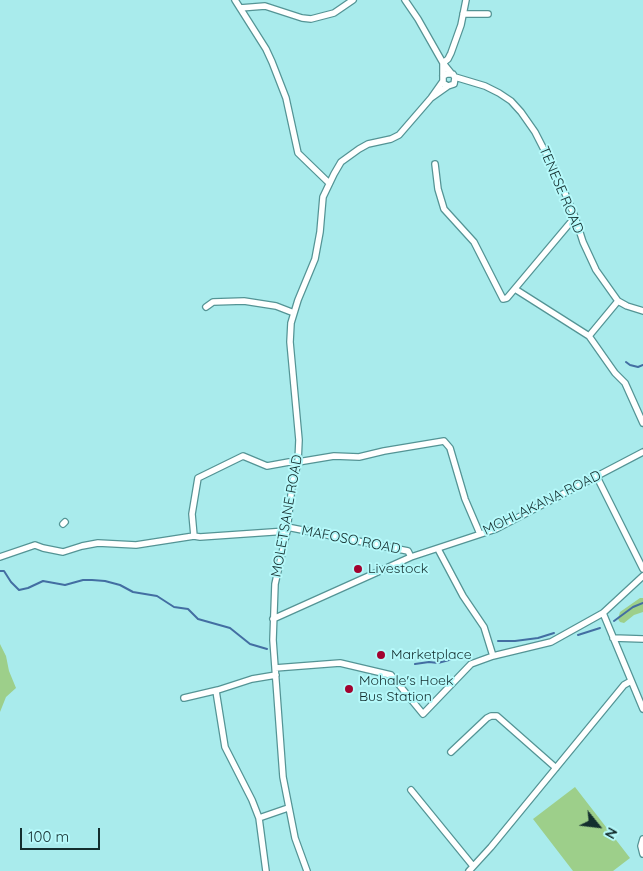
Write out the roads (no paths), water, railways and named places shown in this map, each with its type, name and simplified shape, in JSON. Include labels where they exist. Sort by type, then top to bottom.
[{"type":"street","points":[[235,0],[266,48],[272,62],[286,98],[298,153],[329,183]]},
{"type":"street","points":[[240,8],[265,6],[311,19],[334,13],[352,0]]},
{"type":"street","points":[[406,0],[442,63],[453,75]]},
{"type":"street","points":[[442,63],[448,59],[451,53],[466,0]]},
{"type":"street","points":[[463,14],[488,14]]},
{"type":"street","points":[[442,63],[444,84],[451,85],[466,81]]},
{"type":"street","points":[[443,78],[447,74],[453,75]]},
{"type":"street","points":[[451,85],[453,75]]},
{"type":"street","name":"TENESE ROAD","points":[[453,75],[499,93],[511,101],[530,124],[544,149],[575,217],[583,242],[596,270],[618,302]]},
{"type":"street","name":"MOLETSANE ROAD","points":[[307,871],[295,838],[283,777],[273,618],[275,584],[287,529],[292,486],[298,463],[299,440],[290,342],[294,314],[315,259],[320,232],[321,208],[329,183],[342,162],[350,154],[368,144],[396,137],[431,98],[443,78]]},
{"type":"street","name":"MOLETSANE ROAD","points":[[431,98],[451,85]]},
{"type":"street","points":[[435,164],[438,189],[444,209],[474,242],[503,299],[507,298],[575,217]]},
{"type":"street","points":[[514,289],[589,336],[615,373],[625,383],[643,423]]},
{"type":"street","points":[[206,307],[213,302],[244,301],[276,306],[294,314]]},
{"type":"street","points":[[589,336],[618,302],[643,311]]},
{"type":"street","points":[[194,536],[192,514],[198,478],[243,456],[267,466],[289,462],[298,463],[334,456],[359,457],[444,441],[450,448],[465,499],[480,534]]},
{"type":"street","name":"MOHLAKANA ROAD","points":[[273,618],[411,557],[496,529],[643,452]]},
{"type":"street","points":[[597,476],[643,569]]},
{"type":"street","points":[[0,557],[36,544],[43,548],[63,552],[98,543],[136,545],[194,536],[287,529]]},
{"type":"street","name":"MAFOSO ROAD","points":[[287,529],[408,551],[411,557]]},
{"type":"street","points":[[438,549],[463,596],[484,627],[493,656]]},
{"type":"street","points":[[275,668],[340,662],[391,675],[423,714],[471,664],[493,656],[551,642],[603,613],[643,576]]},
{"type":"street","points":[[603,613],[643,709]]},
{"type":"street","points":[[613,638],[643,639]]},
{"type":"street","points":[[184,698],[216,691],[252,679],[276,675]]},
{"type":"street","points":[[411,790],[471,868],[491,847],[624,685],[631,680]]},
{"type":"street","points":[[216,691],[225,747],[252,800],[258,818],[266,871]]},
{"type":"street","points":[[451,752],[487,718],[497,716],[556,768]]},
{"type":"street","points":[[258,818],[288,808]]},
{"type":"street","points":[[643,839],[641,846],[643,854]]},
{"type":"waterway","points":[[626,362],[638,367],[643,365]]},
{"type":"waterway","points":[[0,571],[4,571],[19,590],[43,581],[65,585],[83,580],[92,580],[120,585],[133,592],[157,596],[174,607],[188,609],[198,619],[230,628],[250,644],[267,649]]},
{"type":"waterway","points":[[614,621],[633,607],[643,603]]},
{"type":"waterway","points":[[578,635],[600,628]]},
{"type":"waterway","points":[[498,641],[538,638],[554,633]]},
{"type":"waterway","points":[[415,664],[438,663],[460,657]]},
{"type":"place","name":"Livestock","points":[[358,569]]},
{"type":"place","name":"Marketplace","points":[[381,655]]},
{"type":"place","name":"Mohale's Hoek Bus Station","points":[[349,689]]}]
